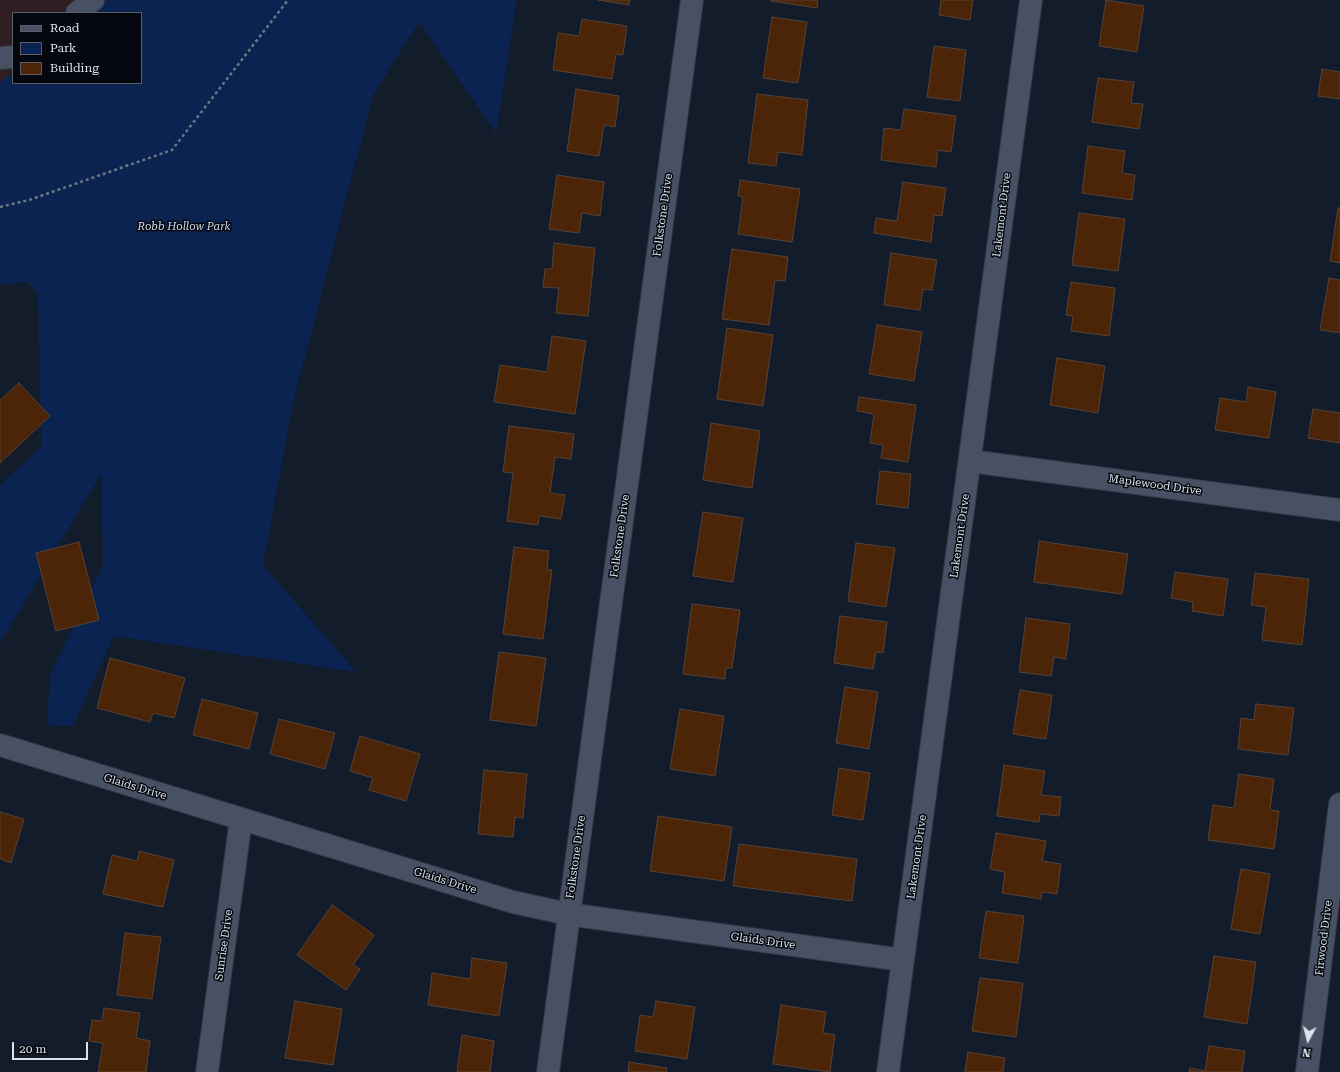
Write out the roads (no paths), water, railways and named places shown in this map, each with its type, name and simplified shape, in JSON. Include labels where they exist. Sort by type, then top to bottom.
[{"type":"street","points":[[78,12],[93,0]]},
{"type":"street","name":"Folkstone Drive","points":[[548,1072],[568,914],[692,0]]},
{"type":"street","name":"Lakemont Drive","points":[[888,1072],[1030,0]]},
{"type":"street","points":[[0,58],[12,57]]},
{"type":"street","name":"Maplewood Drive","points":[[970,461],[1340,510]]},
{"type":"street","name":"Glaids Drive","points":[[0,745],[513,902],[568,914],[903,960]]},
{"type":"street","name":"Firwood Drive","points":[[1307,1072],[1340,804]]},
{"type":"street","name":"Sunrise Drive","points":[[207,1072],[241,819]]},
{"type":"park label","name":"Robb Hollow Park","points":[[184,227]]}]
